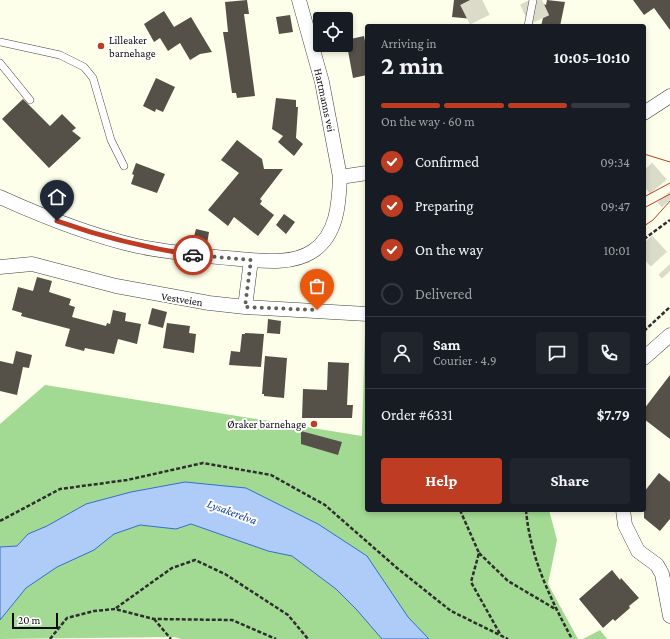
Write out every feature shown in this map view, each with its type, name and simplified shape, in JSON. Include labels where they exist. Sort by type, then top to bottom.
[{"type":"street","name":"Hartmanns vei","points":[[0,197],[95,234],[137,246],[204,256],[251,260],[292,259],[304,256],[322,243],[334,222],[338,206],[340,177],[322,82],[299,0]]},
{"type":"street","points":[[646,112],[670,96]]},
{"type":"street","points":[[340,177],[365,173]]},
{"type":"street","points":[[245,307],[251,260]]},
{"type":"street","name":"Vestveien","points":[[0,267],[32,264],[150,294],[245,307],[365,314]]},
{"type":"street","points":[[646,356],[670,335]]},
{"type":"street","points":[[623,512],[625,525],[638,551],[657,565],[662,574],[670,616]]},
{"type":"lane","points":[[528,24],[533,0]]},
{"type":"lane","points":[[0,42],[60,55],[84,67],[93,78],[111,140],[124,166]]},
{"type":"lane","points":[[0,63],[30,100]]},
{"type":"path","points":[[646,238],[670,220]]},
{"type":"path","points":[[646,329],[670,307]]},
{"type":"path","points":[[0,521],[60,489],[127,480],[203,463],[271,475],[325,504],[450,611],[508,639]]},
{"type":"path","points":[[461,512],[479,553],[508,581],[557,610]]},
{"type":"path","points":[[526,512],[533,551],[557,610],[572,639]]},
{"type":"path","points":[[479,553],[471,582],[500,634]]},
{"type":"path","points":[[115,609],[172,568],[195,560],[225,574],[288,615],[308,639]]},
{"type":"path","points":[[50,639],[67,618],[94,611],[115,609],[154,619],[232,620],[276,639]]},
{"type":"path","points":[[154,619],[171,639]]},
{"type":"green space","points":[[365,331],[365,512],[550,512],[557,540],[548,584],[578,639],[181,639],[175,637],[0,639],[0,424],[45,385],[362,436]]},
{"type":"green space","points":[[600,630],[607,639],[583,639]]},
{"type":"water","name":"Lysakerelva","points":[[185,482],[246,488],[318,524],[367,556],[408,617],[429,639],[382,639],[336,589],[292,556],[268,551],[191,524],[176,529],[140,525],[114,534],[94,550],[57,567],[26,588],[0,620],[0,547],[17,546],[28,534],[47,526],[86,504],[131,492]]},
{"type":"building","points":[[247,0],[249,14],[244,14],[255,96],[237,98],[236,93],[232,93],[223,32],[228,32],[225,2]]},
{"type":"building","points":[[454,0],[475,0],[473,19],[452,17]]},
{"type":"building","points":[[547,0],[565,2],[560,24],[542,24],[543,18],[538,17],[541,3],[546,5]]},
{"type":"building","points":[[633,0],[670,0],[670,30],[654,8],[644,15]]},
{"type":"building","points":[[164,11],[174,27],[191,17],[212,52],[200,54],[190,60],[180,43],[168,51],[160,38],[154,42],[144,24]]},
{"type":"building","points":[[290,15],[293,32],[279,34],[276,17]]},
{"type":"building","points":[[364,36],[365,75],[353,78],[348,52],[353,52],[353,38]]},
{"type":"building","points":[[156,78],[175,87],[163,112],[156,109],[155,112],[143,106]]},
{"type":"building","points":[[276,98],[296,100],[296,107],[298,107],[296,138],[303,144],[294,156],[278,142],[283,136],[272,129]]},
{"type":"building","points":[[23,99],[50,126],[62,114],[76,128],[72,131],[81,138],[49,168],[2,119]]},
{"type":"building","points":[[237,140],[262,159],[264,169],[283,169],[260,199],[262,201],[260,204],[274,215],[258,236],[234,217],[228,226],[208,210],[239,173],[221,160]]},
{"type":"building","points":[[136,163],[165,174],[157,193],[131,184],[134,175],[132,174]]},
{"type":"building","points":[[284,214],[295,222],[286,234],[276,225]]},
{"type":"building","points":[[196,229],[209,232],[207,244],[193,240]]},
{"type":"building","points":[[37,277],[52,281],[49,292],[71,299],[69,305],[75,307],[72,317],[106,326],[107,323],[110,324],[113,310],[126,313],[125,321],[141,324],[137,344],[118,339],[114,354],[85,348],[84,351],[65,346],[70,329],[21,316],[22,313],[12,310],[18,287],[33,291]]},
{"type":"building","points":[[152,308],[167,312],[163,328],[148,324]]},
{"type":"building","points":[[268,319],[281,321],[280,334],[267,333]]},
{"type":"building","points":[[167,323],[190,326],[189,333],[196,334],[194,353],[163,348]]},
{"type":"building","points":[[242,334],[264,334],[261,367],[229,365],[231,351],[240,352]]},
{"type":"building","points":[[16,351],[32,355],[29,368],[23,367],[17,395],[0,391],[0,361],[13,364]]},
{"type":"building","points":[[265,356],[287,358],[284,398],[264,396],[264,394],[262,394]]},
{"type":"building","points":[[328,362],[349,363],[347,405],[353,405],[352,418],[302,418],[303,389],[327,390]]},
{"type":"building","points":[[670,375],[670,439],[646,421],[646,406]]},
{"type":"building","points":[[301,431],[342,442],[338,455],[301,444]]},
{"type":"building","points":[[659,473],[670,482],[670,519],[660,531],[644,518],[644,512],[646,512],[646,489]]},
{"type":"building","points":[[612,570],[639,598],[615,621],[613,619],[603,628],[579,599]]},
{"type":"tunnel","points":[[470,0],[482,24]]},
{"type":"tunnel","points":[[530,0],[541,24]]},
{"type":"tunnel","points":[[646,172],[670,200]]},
{"type":"tunnel","points":[[646,245],[670,271]]},
{"type":"tram line","points":[[646,155],[670,162]]},
{"type":"tram line","points":[[646,196],[670,183]]},
{"type":"tram line","points":[[646,207],[670,194]]},
{"type":"tram line","points":[[646,225],[653,220],[670,201]]},
{"type":"way so far","points":[[193,255],[251,260],[245,307],[317,310]]},
{"type":"place","name":"Lilleaker barnehage","points":[[101,46]]},
{"type":"place","name":"Øraker barnehage","points":[[314,424]]},
{"type":"route","points":[[57,221],[137,246],[193,255]]}]
